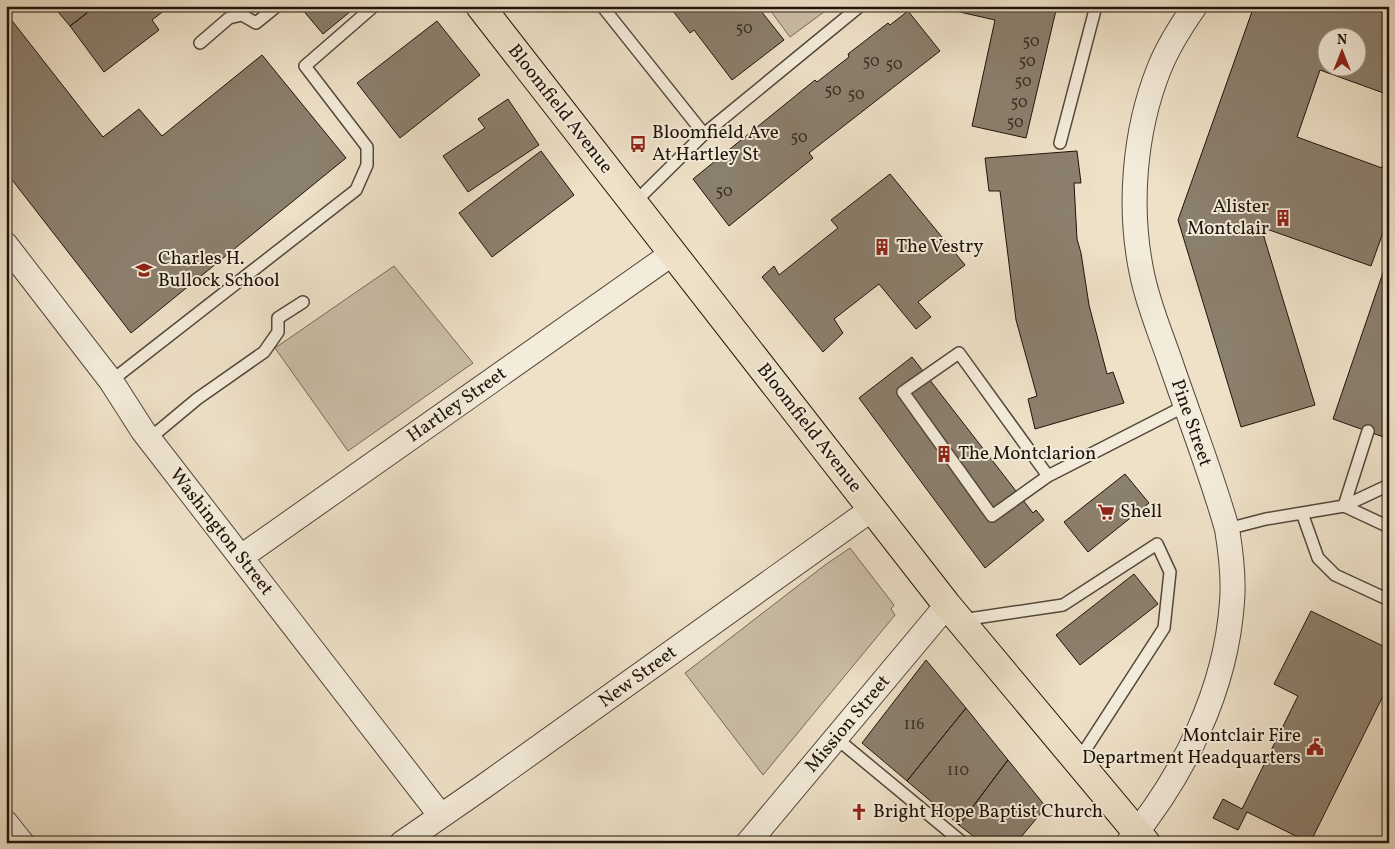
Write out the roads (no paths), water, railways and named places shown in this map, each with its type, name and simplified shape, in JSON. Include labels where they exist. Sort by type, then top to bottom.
[{"type":"main road","name":"Bloomfield Avenue","points":[[480,6],[953,613],[1078,761],[1137,839]]},
{"type":"street","name":"Pine Street","points":[[1137,839],[1197,734],[1216,687],[1226,643],[1232,600],[1231,561],[1227,529],[1154,316],[1142,274],[1136,232],[1137,162],[1141,135],[1159,68],[1188,8]]},
{"type":"street","name":"Washington Street","points":[[6,245],[111,381],[150,439],[441,816]]},
{"type":"street","name":"Hartley Street","points":[[241,558],[673,253]]},
{"type":"street","name":"New Street","points":[[402,843],[872,509]]},
{"type":"street","name":"Mission Street","points":[[748,843],[836,738],[953,613]]},
{"type":"street","points":[[6,823],[22,843]]},
{"type":"lane","points":[[200,43],[229,18],[242,15],[256,23],[277,6]]},
{"type":"lane","points":[[111,381],[356,190],[367,165],[367,147],[305,66],[374,6]]},
{"type":"lane","points":[[602,6],[704,134]]},
{"type":"lane","points":[[634,203],[704,134],[860,6]]},
{"type":"lane","points":[[1060,143],[1096,6]]},
{"type":"lane","points":[[150,439],[198,399],[264,352],[278,332],[278,318],[303,302]]},
{"type":"lane","points":[[1048,476],[959,353],[903,392],[992,516],[1048,476],[1186,406]]},
{"type":"lane","points":[[1344,506],[1368,431]]},
{"type":"lane","points":[[1227,529],[1266,519],[1344,506],[1389,485]]},
{"type":"lane","points":[[1344,506],[1389,527]]},
{"type":"lane","points":[[1302,513],[1318,558],[1335,575],[1389,600]]},
{"type":"lane","points":[[953,613],[1062,605],[1157,544],[1170,572],[1164,628],[1078,761]]},
{"type":"lane","points":[[836,738],[963,843]]},
{"type":"place","name":"Bloomfield Ave At Hartley St","points":[[638,144]]},
{"type":"place","name":"Alister Montclair","points":[[1283,218]]},
{"type":"place","name":"The Vestry","points":[[882,247]]},
{"type":"place","name":"Charles H. Bullock School","points":[[144,270]]},
{"type":"place","name":"The Montclarion","points":[[944,454]]},
{"type":"place","name":"Shell","points":[[1106,512]]},
{"type":"place","name":"Montclair Fire Department Headquarters","points":[[1315,747]]},
{"type":"place","name":"Bright Hope Baptist Church","points":[[859,812]]}]
